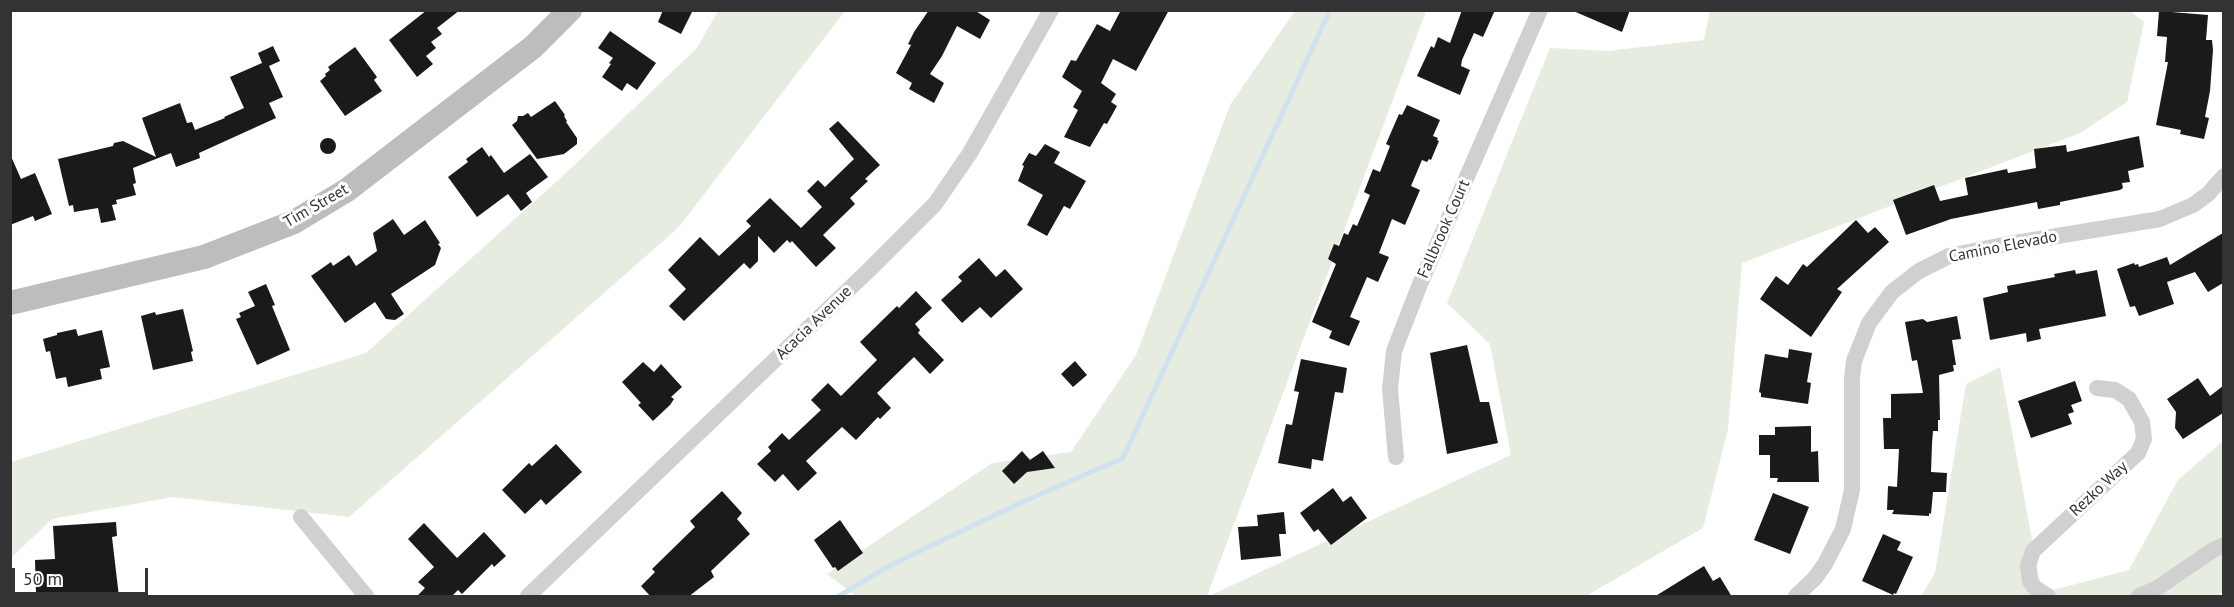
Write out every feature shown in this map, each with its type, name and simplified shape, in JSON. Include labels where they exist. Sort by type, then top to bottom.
[{"type":"street","name":"Tim Street","points":[[10,303],[204,257],[294,222],[347,190],[533,47],[570,10]]},
{"type":"street","name":"Acacia Avenue","points":[[528,597],[935,204],[970,153],[1051,10]]},
{"type":"street","name":"Fallbrook Court","points":[[1396,457],[1390,389],[1394,351],[1420,284],[1540,10]]},
{"type":"street","name":"Camino Elevado","points":[[1796,597],[1825,564],[1843,529],[1852,490],[1851,378],[1854,361],[1869,323],[1892,292],[1918,271],[1949,256],[2003,244],[2151,221],[2177,213],[2208,194],[2223,177]]},
{"type":"street","name":"Rezko Way","points":[[2048,597],[2035,588],[2030,581],[2028,566],[2033,551],[2138,453],[2144,439],[2142,422],[2129,399],[2115,390],[2097,388]]},
{"type":"street","points":[[301,517],[366,597]]},
{"type":"street","points":[[2139,597],[2157,589],[2213,550],[2223,546]]},
{"type":"shaded area","points":[[1710,10],[2129,10],[2144,22],[2127,102],[2080,133],[1742,263],[1728,429],[1703,528],[1586,596],[1209,596],[1511,455],[1490,344],[1447,303],[1550,48],[1607,51],[1704,40]]},
{"type":"shaded area","points":[[718,11],[845,11],[678,228],[349,517],[173,497],[52,519],[11,558],[11,462],[366,353],[566,173],[697,48]]},
{"type":"shaded area","points":[[1295,11],[1426,11],[1207,596],[856,596],[827,574],[992,463],[1071,452],[1136,355],[1230,105]]},
{"type":"shaded area","points":[[2000,367],[2042,593],[2129,570],[2178,480],[2223,441],[2224,591],[2217,596],[1921,596],[1935,573],[1966,384]]},
{"type":"building","points":[[427,10],[460,10],[437,28],[442,34],[431,42],[436,48],[426,56],[433,64],[417,77],[389,40]]},
{"type":"building","points":[[663,10],[693,10],[681,34],[658,22]]},
{"type":"building","points":[[929,10],[974,10],[990,20],[980,39],[957,26],[930,74],[944,83],[934,103],[909,89],[912,83],[896,73],[911,45],[908,44],[914,32]]},
{"type":"building","points":[[1121,10],[1169,10],[1136,71],[1113,59],[1101,83],[1116,94],[1111,102],[1117,106],[1090,147],[1064,137],[1078,110],[1073,107],[1082,91],[1062,77],[1071,60],[1076,61],[1097,24],[1110,31]]},
{"type":"building","points":[[1462,10],[1495,10],[1483,37],[1474,33],[1462,60],[1461,66],[1470,70],[1460,95],[1417,76],[1431,46],[1434,48],[1438,37],[1450,43]]},
{"type":"building","points":[[1571,10],[1630,10],[1622,32]]},
{"type":"building","points":[[2159,11],[2208,15],[2206,40],[2212,40],[2213,50],[2210,91],[2205,117],[2209,118],[2204,139],[2180,134],[2181,130],[2156,125],[2168,62],[2165,62],[2167,37],[2157,36]]},
{"type":"building","points":[[610,31],[656,63],[637,90],[627,83],[622,91],[602,77],[613,58],[598,48]]},
{"type":"building","points":[[273,46],[280,61],[269,66],[283,97],[269,103],[276,118],[199,153],[200,158],[176,167],[171,153],[133,168],[136,195],[116,200],[117,204],[112,205],[116,220],[101,223],[98,208],[74,212],[73,205],[69,206],[58,159],[113,146],[114,143],[123,141],[156,157],[142,118],[180,103],[187,123],[192,122],[195,130],[244,108],[230,77],[262,63],[258,53]]},
{"type":"building","points":[[355,47],[377,77],[374,80],[382,91],[345,116],[320,81],[330,70],[328,67]]},
{"type":"building","points":[[555,101],[577,138],[577,144],[564,154],[537,159],[512,125],[517,121],[518,116],[528,113],[531,117]]},
{"type":"building","points":[[1407,105],[1440,120],[1433,136],[1439,141],[1431,160],[1427,162],[1422,160],[1411,186],[1420,190],[1405,225],[1392,219],[1379,253],[1389,257],[1378,282],[1367,277],[1350,317],[1360,321],[1349,346],[1329,338],[1332,331],[1312,322],[1336,264],[1328,259],[1334,244],[1339,246],[1344,233],[1348,235],[1353,224],[1357,226],[1370,195],[1364,192],[1373,169],[1380,172],[1390,146],[1386,144],[1399,114],[1402,115]]},
{"type":"building","points":[[838,121],[880,165],[865,179],[868,181],[850,198],[855,204],[823,235],[836,248],[816,267],[792,241],[790,243],[787,240],[774,253],[758,236],[758,261],[750,269],[744,263],[684,321],[669,306],[686,289],[668,270],[700,237],[719,256],[751,226],[746,221],[770,198],[801,228],[822,207],[807,191],[818,180],[825,187],[854,159],[829,129]]},
{"type":"building","points":[[2139,136],[2144,167],[2128,171],[2130,182],[2122,183],[2123,188],[2120,190],[2060,202],[2060,205],[2038,209],[2037,202],[1951,219],[1906,235],[1893,200],[1934,185],[1940,201],[1968,195],[1965,178],[2007,169],[2008,173],[2036,168],[2034,149],[2066,145],[2067,152]]},
{"type":"building","points":[[325,138],[331,138],[336,146],[334,152],[325,154],[320,149],[320,143]]},
{"type":"building","points":[[1045,144],[1060,152],[1054,163],[1086,181],[1070,209],[1064,206],[1047,236],[1027,225],[1043,195],[1018,181],[1024,166],[1022,165],[1029,153],[1036,156]]},
{"type":"building","points":[[482,147],[504,173],[530,154],[548,177],[526,193],[532,202],[521,211],[508,194],[477,217],[448,177],[468,162],[466,159]]},
{"type":"building","points":[[10,154],[21,179],[35,173],[52,214],[35,221],[33,216],[10,225]]},
{"type":"building","points":[[393,219],[404,235],[425,220],[440,243],[438,244],[441,248],[435,265],[391,294],[404,314],[395,320],[386,319],[375,302],[345,323],[311,276],[331,262],[333,266],[349,255],[356,266],[377,251],[373,233]]},
{"type":"building","points":[[1856,220],[1868,233],[1875,227],[1889,242],[1837,289],[1842,292],[1811,337],[1760,299],[1776,276],[1788,285],[1803,264],[1807,267]]},
{"type":"building","points":[[2223,233],[2223,283],[2208,292],[2195,272],[2167,282],[2174,304],[2139,316],[2135,306],[2130,307],[2117,269],[2134,263],[2139,267],[2167,257],[2170,265]]},
{"type":"building","points":[[979,258],[996,277],[1005,269],[1023,289],[991,318],[980,307],[962,323],[941,300],[962,281],[958,277]]},
{"type":"building","points":[[2075,270],[2076,274],[2097,270],[2106,316],[2039,329],[2041,339],[2027,342],[2026,333],[1990,340],[1983,298],[2008,292],[2007,286],[2055,277],[2054,274]]},
{"type":"building","points":[[266,284],[275,305],[272,306],[290,350],[257,365],[236,319],[241,317],[239,313],[255,306],[248,292]]},
{"type":"building","points":[[916,291],[932,308],[915,324],[920,330],[918,333],[944,360],[930,374],[914,357],[877,393],[891,408],[880,419],[878,417],[856,440],[842,427],[806,461],[817,473],[798,491],[783,474],[775,482],[757,464],[771,451],[768,447],[782,433],[789,440],[821,410],[811,400],[828,383],[841,396],[877,360],[860,342]]},
{"type":"building","points":[[183,309],[193,351],[191,352],[193,361],[153,370],[141,316]]},
{"type":"building","points":[[1957,316],[1961,339],[1952,340],[1956,365],[1953,365],[1954,371],[1939,375],[1940,420],[1938,420],[1938,431],[1933,431],[1932,444],[1931,472],[1947,473],[1946,492],[1933,492],[1929,516],[1892,514],[1894,510],[1887,510],[1888,486],[1897,487],[1899,449],[1884,449],[1883,418],[1891,418],[1891,394],[1923,393],[1917,360],[1912,361],[1905,322],[1923,319],[1927,322]]},
{"type":"building","points":[[76,329],[78,336],[102,330],[110,367],[100,369],[102,379],[68,387],[66,377],[56,379],[50,351],[46,352],[43,339]]},
{"type":"building","points":[[1467,345],[1480,402],[1489,402],[1498,443],[1447,454],[1430,353]]},
{"type":"building","points":[[1789,349],[1812,353],[1807,382],[1811,383],[1808,404],[1761,397],[1759,392],[1765,354],[1788,358]]},
{"type":"building","points":[[1301,359],[1347,368],[1343,393],[1335,392],[1323,461],[1312,459],[1311,469],[1278,463],[1286,424],[1292,425],[1299,392],[1294,391]]},
{"type":"building","points":[[1075,361],[1087,375],[1073,387],[1061,374]]},
{"type":"building","points":[[643,362],[654,372],[661,364],[682,387],[671,397],[674,399],[670,405],[653,421],[638,405],[641,403],[622,382]]},
{"type":"building","points":[[2198,378],[2210,396],[2223,386],[2223,413],[2183,439],[2175,428],[2176,412],[2167,399]]},
{"type":"building","points":[[2075,381],[2082,401],[2071,405],[2074,412],[2068,414],[2072,424],[2031,438],[2018,401]]},
{"type":"building","points":[[1811,426],[1811,452],[1818,451],[1819,482],[1777,482],[1778,478],[1770,478],[1770,455],[1759,455],[1759,435],[1775,435],[1775,427]]},
{"type":"building","points":[[556,444],[582,472],[546,505],[541,499],[525,514],[502,490],[529,463],[532,466]]},
{"type":"building","points":[[1022,451],[1030,460],[1043,451],[1055,468],[1027,472],[1014,484],[1002,471]]},
{"type":"building","points":[[1333,488],[1343,502],[1351,496],[1367,518],[1331,545],[1318,529],[1314,532],[1300,513]]},
{"type":"building","points":[[722,491],[742,513],[737,519],[750,534],[711,571],[714,577],[688,597],[651,597],[641,586],[655,572],[652,569],[695,527],[690,521]]},
{"type":"building","points":[[1773,493],[1809,507],[1790,554],[1754,540]]},
{"type":"building","points":[[1284,512],[1286,534],[1279,534],[1281,556],[1241,560],[1238,527],[1258,526],[1257,515]]},
{"type":"building","points":[[840,520],[863,553],[838,571],[835,567],[833,568],[814,540]]},
{"type":"building","points":[[116,522],[117,536],[112,537],[119,597],[76,597],[76,592],[36,593],[35,560],[55,559],[53,526]]},
{"type":"building","points":[[424,523],[457,558],[484,532],[506,556],[494,567],[492,564],[462,594],[458,590],[451,597],[416,597],[425,588],[418,582],[434,567],[408,539]]},
{"type":"building","points":[[1883,534],[1901,542],[1897,550],[1913,557],[1896,594],[1893,595],[1862,581]]},
{"type":"building","points":[[1704,566],[1713,581],[1720,577],[1732,597],[1654,597]]},
{"type":"waterway","points":[[839,596],[893,564],[1018,504],[1123,458],[1330,10]]}]
